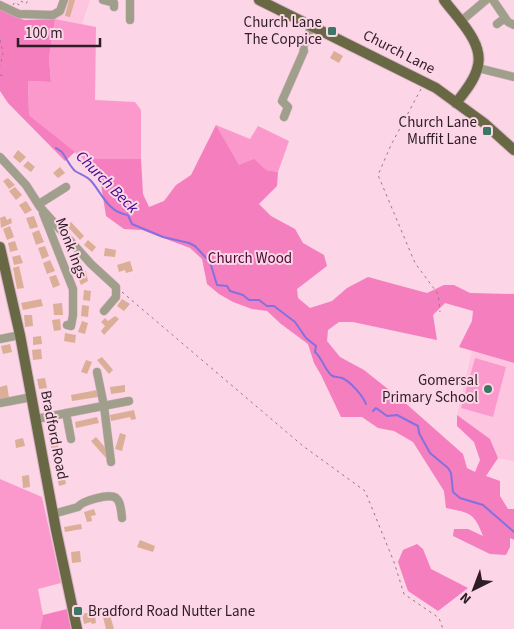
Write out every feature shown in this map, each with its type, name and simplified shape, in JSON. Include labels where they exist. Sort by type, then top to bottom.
[{"type":"main road","name":"Church Lane","points":[[258,0],[425,82],[484,123],[514,149]]},
{"type":"main road","points":[[444,0],[476,45],[478,54],[478,68],[456,103]]},
{"type":"main road","name":"Bradford Road","points":[[0,247],[4,284],[20,335],[53,514],[77,629]]},
{"type":"street","points":[[0,5],[20,14],[53,15],[60,11],[64,0]]},
{"type":"street","points":[[103,0],[114,3],[114,7]]},
{"type":"street","points":[[130,0],[130,20]]},
{"type":"street","points":[[460,22],[486,0]]},
{"type":"street","points":[[493,0],[508,22],[514,25]]},
{"type":"street","points":[[497,24],[505,18]]},
{"type":"street","points":[[284,116],[288,107],[282,102],[304,51],[303,47],[312,26]]},
{"type":"street","points":[[478,68],[514,78]]},
{"type":"street","name":"Monk Ings","points":[[0,158],[26,185],[40,205],[91,264],[116,287]]},
{"type":"street","points":[[40,205],[66,187]]},
{"type":"street","name":"Monk Ings","points":[[40,205],[73,289],[72,326]]},
{"type":"street","points":[[104,311],[116,297],[116,287]]},
{"type":"street","points":[[0,339],[20,335]]},
{"type":"street","points":[[97,372],[112,462]]},
{"type":"street","points":[[0,403],[32,396]]},
{"type":"street","points":[[36,419],[129,401]]},
{"type":"street","points":[[66,413],[71,439]]},
{"type":"street","points":[[53,514],[109,495],[116,498],[120,505],[122,518]]},
{"type":"path","points":[[13,6],[15,2],[19,5],[21,1],[26,4],[28,0]]},
{"type":"path","points":[[0,40],[4,53],[0,66]]},
{"type":"path","points":[[0,75],[5,76]]},
{"type":"path","points":[[425,82],[401,124],[378,175],[415,263],[438,294],[440,312]]},
{"type":"path","points":[[116,287],[304,446],[365,490],[394,562],[404,594],[439,618],[443,629]]},
{"type":"shaded area","points":[[67,0],[90,0],[82,24],[55,19],[61,13]]},
{"type":"shaded area","points":[[55,19],[96,27],[95,100],[135,102],[141,110],[141,159],[83,159],[29,115],[28,81],[51,82],[49,58]]},
{"type":"shaded area","points":[[216,125],[250,139],[258,126],[289,141],[278,172],[239,166]]},
{"type":"shaded area","name":"Gomersal Primary School","points":[[472,351],[514,363],[514,461],[498,458],[490,439],[457,415]]},
{"type":"shaded area","points":[[475,358],[506,367],[493,417],[461,408]]},
{"type":"shaded area","points":[[0,479],[42,497],[61,583],[38,589],[43,615],[40,629],[0,629]]},
{"type":"green space","points":[[0,9],[24,20],[55,19],[49,58],[51,82],[28,81],[29,115],[75,152],[65,161],[8,103],[0,91]]},
{"type":"green space","name":"Church Wood","points":[[216,125],[239,165],[254,159],[266,170],[278,172],[277,186],[259,204],[271,216],[295,229],[303,243],[324,255],[327,266],[297,289],[298,298],[310,308],[332,301],[347,288],[368,277],[427,293],[444,285],[454,285],[470,293],[514,294],[514,363],[459,347],[472,321],[473,311],[445,303],[433,315],[437,340],[353,322],[339,322],[328,330],[327,341],[340,357],[364,370],[403,401],[463,454],[467,468],[475,472],[480,460],[474,442],[457,426],[457,415],[490,439],[498,458],[486,476],[500,481],[500,496],[508,509],[514,509],[514,540],[510,538],[510,547],[506,555],[490,554],[453,536],[454,529],[468,529],[483,536],[474,518],[461,511],[446,508],[444,491],[413,442],[394,431],[378,428],[362,417],[341,417],[314,363],[308,344],[267,311],[252,309],[219,294],[207,284],[202,259],[190,248],[142,230],[124,229],[106,216],[100,179],[83,159],[141,159],[143,194],[149,207],[164,201],[176,185],[191,175]]},
{"type":"green space","points":[[417,544],[423,549],[431,569],[468,588],[438,611],[408,591],[398,562],[403,550]]},
{"type":"green space","points":[[67,609],[71,629],[40,629],[43,615]]},
{"type":"building","points":[[69,0],[75,0],[70,17],[65,16]]},
{"type":"building","points":[[334,51],[343,56],[339,63],[330,58]]},
{"type":"building","points":[[18,150],[26,157],[20,163],[13,157]]},
{"type":"building","points":[[28,161],[35,167],[31,172],[23,166]]},
{"type":"building","points":[[60,167],[65,173],[58,178],[53,173]]},
{"type":"building","points":[[8,178],[15,185],[9,189],[3,181]]},
{"type":"building","points":[[15,187],[22,195],[16,200],[9,191]]},
{"type":"building","points":[[26,201],[32,210],[25,214],[19,205]]},
{"type":"building","points":[[5,216],[7,220],[11,218],[12,223],[1,228],[0,218]]},
{"type":"building","points":[[34,216],[38,227],[30,229],[26,218]]},
{"type":"building","points":[[71,222],[84,236],[80,240],[67,226]]},
{"type":"building","points":[[10,226],[14,237],[7,240],[3,229]]},
{"type":"building","points":[[39,230],[44,242],[36,245],[32,233]]},
{"type":"building","points":[[88,240],[96,247],[92,252],[84,245]]},
{"type":"building","points":[[15,241],[18,250],[10,252],[8,243]]},
{"type":"building","points":[[45,246],[49,256],[42,259],[38,248]]},
{"type":"building","points":[[105,248],[116,250],[115,257],[104,256]]},
{"type":"building","points":[[20,255],[23,263],[14,265],[12,257]]},
{"type":"building","points":[[78,257],[83,268],[75,272],[70,261]]},
{"type":"building","points":[[50,260],[55,271],[47,274],[43,263]]},
{"type":"building","points":[[130,261],[133,271],[126,273],[125,270],[119,272],[117,265]]},
{"type":"building","points":[[19,266],[24,288],[17,289],[13,268]]},
{"type":"building","points":[[86,271],[88,281],[81,285],[77,275]]},
{"type":"building","points":[[56,275],[60,285],[53,288],[49,277]]},
{"type":"building","points":[[84,290],[91,291],[90,301],[83,300]]},
{"type":"building","points":[[41,299],[43,306],[23,310],[21,303]]},
{"type":"building","points":[[122,299],[130,304],[124,311],[117,306]]},
{"type":"building","points":[[62,303],[63,315],[54,315],[53,304]]},
{"type":"building","points":[[82,305],[89,306],[88,317],[81,316]]},
{"type":"building","points":[[24,315],[32,315],[33,326],[25,327]]},
{"type":"building","points":[[115,316],[119,319],[104,335],[101,331],[105,326],[101,322],[105,318],[108,321]]},
{"type":"building","points":[[60,319],[61,330],[54,331],[52,320]]},
{"type":"building","points":[[82,321],[88,323],[85,334],[78,332]]},
{"type":"building","points":[[65,333],[76,335],[75,343],[64,341]]},
{"type":"building","points":[[41,336],[42,344],[33,345],[33,337]]},
{"type":"building","points":[[10,344],[12,352],[3,354],[1,346]]},
{"type":"building","points":[[41,349],[42,359],[33,360],[32,350]]},
{"type":"building","points":[[102,357],[113,370],[109,374],[97,360]]},
{"type":"building","points":[[86,360],[92,362],[87,374],[81,372]]},
{"type":"building","points":[[45,378],[47,388],[39,389],[37,379]]},
{"type":"building","points":[[7,385],[9,398],[0,399],[0,387]]},
{"type":"building","points":[[125,385],[125,392],[111,394],[110,387]]},
{"type":"building","points":[[48,390],[49,398],[41,400],[40,391]]},
{"type":"building","points":[[97,390],[98,397],[72,401],[71,395]]},
{"type":"building","points":[[50,401],[51,411],[43,411],[42,402]]},
{"type":"building","points":[[134,410],[136,419],[131,420],[130,417],[111,421],[110,415]]},
{"type":"building","points":[[97,417],[99,423],[76,428],[75,422]]},
{"type":"building","points":[[56,428],[57,437],[49,439],[48,429]]},
{"type":"building","points":[[120,433],[126,435],[122,451],[115,449]]},
{"type":"building","points":[[96,437],[111,454],[106,458],[91,441]]},
{"type":"building","points":[[23,438],[25,446],[16,448],[15,440]]},
{"type":"building","points":[[57,441],[60,454],[53,456],[50,443]]},
{"type":"building","points":[[64,474],[66,484],[59,486],[57,476]]},
{"type":"building","points":[[29,475],[30,487],[23,488],[22,476]]},
{"type":"building","points":[[94,509],[96,515],[91,516],[92,521],[87,522],[84,512]]},
{"type":"building","points":[[81,524],[82,529],[65,532],[64,527]]},
{"type":"building","points":[[140,540],[155,546],[153,552],[137,547]]},
{"type":"building","points":[[80,551],[81,562],[72,563],[71,552]]},
{"type":"building","points":[[91,612],[92,617],[95,616],[96,623],[84,624],[82,614]]},
{"type":"building","points":[[110,615],[114,629],[106,629],[103,617]]},
{"type":"waterway","name":"Church Beck","points":[[56,148],[62,152],[75,171],[92,182],[111,207],[121,214],[128,215],[132,224],[163,237],[195,246],[210,262],[217,285],[227,286],[230,291],[243,295],[249,300],[259,300],[267,306],[274,306],[295,322],[306,338],[316,346],[315,352],[332,376],[349,382],[366,404]]},
{"type":"waterway","name":"Church Beck","points":[[373,411],[376,408],[387,416],[397,415],[418,426],[419,433],[430,453],[448,468],[451,473],[453,492],[460,498],[483,505],[514,532]]},
{"type":"place","name":"Church Lane The Coppice","points":[[332,31]]},
{"type":"place","name":"Church Lane Muffit Lane","points":[[487,131]]},
{"type":"place","name":"Gomersal Primary School","points":[[488,389]]},
{"type":"place","name":"Bradford Road Nutter Lane","points":[[78,611]]}]
